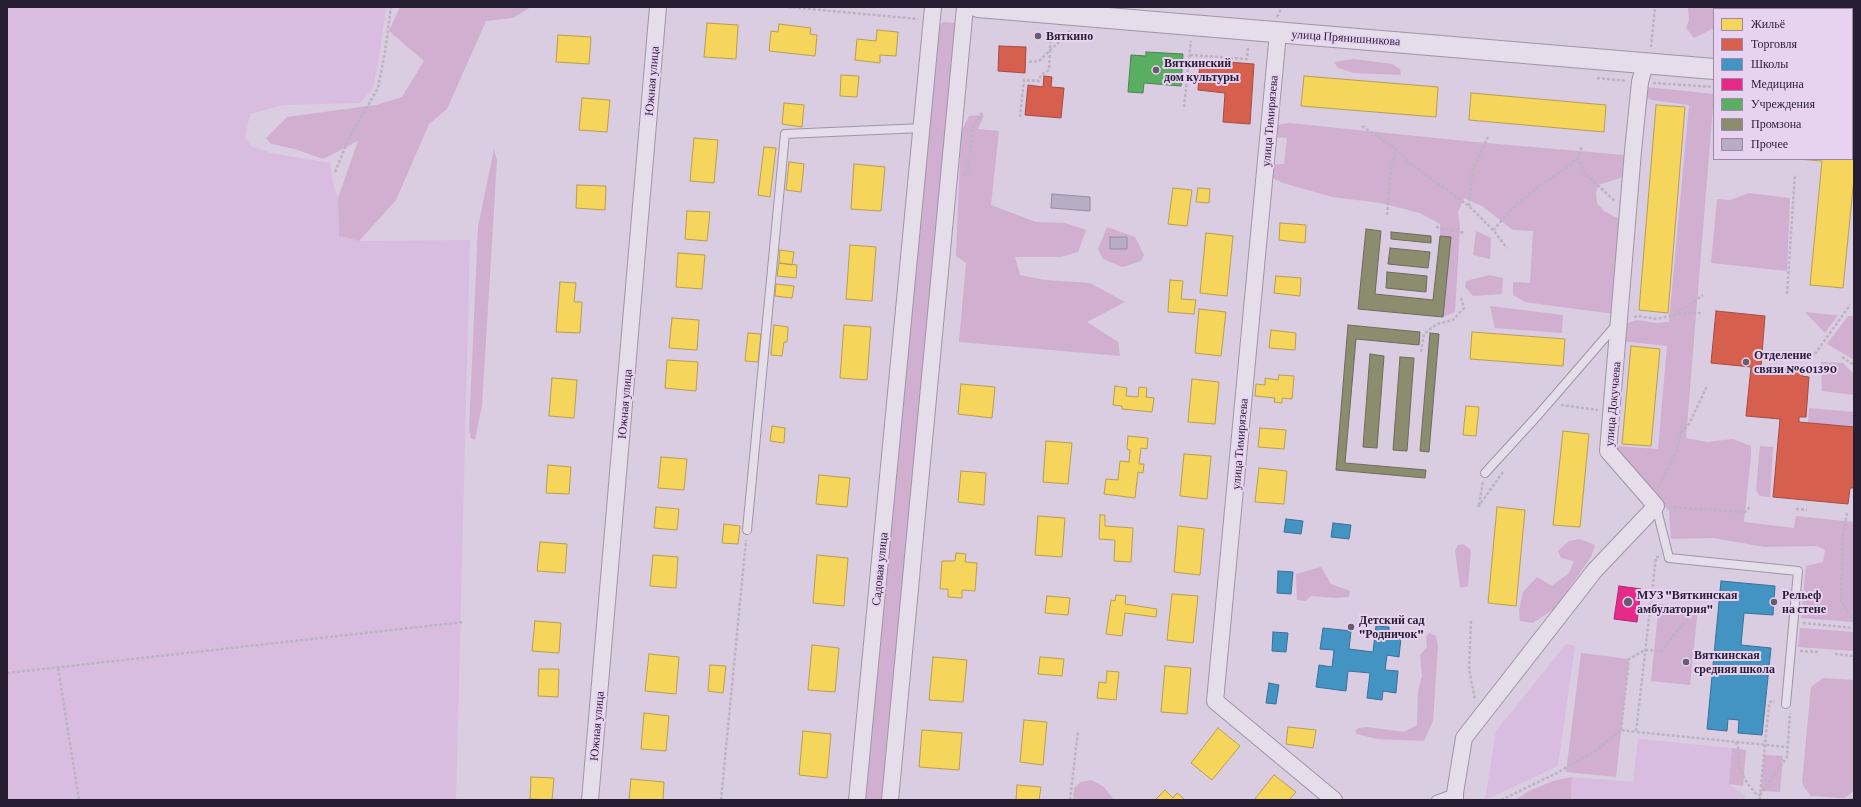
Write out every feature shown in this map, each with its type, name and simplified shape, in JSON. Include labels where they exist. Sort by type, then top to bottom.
[{"type":"street","name":"Южная улица","points":[[590,800],[658,7]]},
{"type":"street","points":[[890,800],[965,7]]},
{"type":"street","name":"улица Прянишникова","points":[[978,7],[1111,13],[1278,33],[1713,69]]},
{"type":"street","name":"Садовая улица","points":[[857,800],[933,14]]},
{"type":"street","name":"улица Тимирязева","points":[[1278,33],[1215,701],[1334,800]]},
{"type":"street","name":"улица Докучаева","points":[[1644,64],[1640,82],[1608,451],[1654,503]]},
{"type":"street","points":[[1455,796],[1464,738],[1480,720],[1595,570],[1654,503]]},
{"type":"lane","points":[[747,530],[785,134],[923,128]]},
{"type":"lane","points":[[1485,473],[1549,403],[1620,321]]},
{"type":"lane","points":[[1654,503],[1669,558],[1798,571],[1787,701]]},
{"type":"lane","points":[[1436,800],[1455,796]]},
{"type":"path","points":[[335,172],[350,136],[378,88],[385,52],[391,7]]},
{"type":"path","points":[[788,7],[933,14]]},
{"type":"path","points":[[1644,64],[1650,52],[1655,7]]},
{"type":"path","points":[[1020,117],[1024,80],[1039,81],[1041,75],[1050,70],[1051,29]]},
{"type":"path","points":[[1029,62],[1039,61],[1070,30]]},
{"type":"path","points":[[1184,107],[1191,40]]},
{"type":"path","points":[[1190,55],[1247,59],[1248,46]]},
{"type":"path","points":[[968,171],[973,127],[982,113]]},
{"type":"path","points":[[1362,126],[1396,149],[1411,164],[1469,206],[1493,230],[1507,248]]},
{"type":"path","points":[[1469,206],[1473,169],[1488,138]]},
{"type":"path","points":[[1493,230],[1520,202],[1538,187],[1568,167],[1578,157],[1582,146]]},
{"type":"path","points":[[1387,215],[1390,176],[1396,149]]},
{"type":"path","points":[[1578,157],[1584,173],[1628,215]]},
{"type":"path","points":[[1787,294],[1795,174]]},
{"type":"path","points":[[1436,227],[1465,233]]},
{"type":"path","points":[[1677,314],[1703,295]]},
{"type":"path","points":[[1421,352],[1424,334],[1437,324],[1453,320],[1464,308],[1461,298]]},
{"type":"path","points":[[1815,354],[1850,305]]},
{"type":"path","points":[[1620,321],[1637,316],[1658,319],[1677,314],[1701,313]]},
{"type":"path","points":[[1842,357],[1854,365]]},
{"type":"path","points":[[1707,386],[1690,424],[1682,432],[1676,452],[1654,503],[1745,512],[1751,506]]},
{"type":"path","points":[[1549,403],[1612,412]]},
{"type":"path","points":[[1478,508],[1485,473]]},
{"type":"path","points":[[1796,509],[1807,510]]},
{"type":"path","points":[[1847,513],[1843,535],[1842,600],[1854,623]]},
{"type":"path","points":[[721,800],[747,530]]},
{"type":"path","points":[[1636,732],[1656,557],[1669,558]]},
{"type":"path","points":[[1502,800],[1557,773],[1596,750],[1621,730],[1629,659],[1645,650],[1661,651],[1693,612],[1707,608]]},
{"type":"path","points":[[1471,621],[1469,669],[1480,720]]},
{"type":"path","points":[[7,673],[464,622]]},
{"type":"path","points":[[1802,623],[1854,628]]},
{"type":"path","points":[[1802,651],[1818,652]]},
{"type":"path","points":[[1835,654],[1854,656]]},
{"type":"path","points":[[58,668],[79,800]]},
{"type":"path","points":[[1760,795],[1787,757],[1790,709],[1787,701],[1770,702],[1765,744],[1760,795],[1760,800]]},
{"type":"path","points":[[1621,730],[1787,747]]},
{"type":"path","points":[[1070,800],[1078,731]]},
{"type":"path","points":[[1736,742],[1739,750],[1739,767],[1747,783],[1757,795],[1760,795]]},
{"type":"path","points":[[1850,800],[1854,798]]},
{"type":"shaded area","points":[[7,7],[386,7],[373,88],[360,103],[283,105],[250,114],[245,137],[251,146],[271,153],[330,163],[333,184],[338,198],[339,236],[359,241],[470,240],[456,800],[7,800]]},
{"type":"shaded area","points":[[400,7],[531,7],[513,18],[486,21],[447,109],[429,124],[396,200],[359,241],[339,236],[338,198],[358,141],[323,159],[295,149],[271,144],[266,138],[287,117],[376,105],[402,97],[424,61],[389,31]]},
{"type":"shaded area","points":[[1717,7],[1713,8],[1713,28],[1694,38],[1686,28],[1689,20],[1688,8]]},
{"type":"shaded area","points":[[944,22],[956,23],[894,721],[888,726],[885,755],[889,760],[886,800],[863,800],[938,26]]},
{"type":"shaded area","points":[[1354,59],[1392,64],[1400,69],[1401,75],[1354,73],[1338,68],[1334,62]]},
{"type":"shaded area","points":[[1646,87],[1713,94],[1686,438],[1707,442],[1733,439],[1751,446],[1744,522],[1794,528],[1796,516],[1854,522],[1854,622],[1801,618],[1806,566],[1823,562],[1825,550],[1817,546],[1765,547],[1713,538],[1671,539],[1669,511],[1614,446],[1658,449],[1667,346],[1622,341],[1625,324],[1637,320],[1657,323],[1669,322],[1689,105],[1652,100],[1645,97]]},
{"type":"shaded area","points":[[984,115],[978,129],[999,131],[991,205],[1036,222],[1065,223],[1086,230],[1078,252],[1061,257],[1015,257],[1020,275],[1045,280],[1090,283],[1125,302],[1087,322],[1118,342],[1120,356],[959,342],[966,263],[956,256],[961,133],[969,116]]},
{"type":"shaded area","points":[[1289,123],[1475,142],[1624,155],[1628,161],[1626,176],[1598,185],[1596,194],[1597,203],[1604,211],[1621,220],[1614,314],[1525,302],[1513,295],[1513,282],[1530,283],[1533,231],[1513,230],[1482,206],[1464,198],[1458,212],[1460,227],[1455,312],[1443,317],[1450,237],[1440,236],[1440,224],[1420,213],[1381,203],[1332,197],[1283,183],[1273,178],[1273,164],[1284,164],[1287,138],[1275,137],[1277,125]]},
{"type":"shaded area","points":[[494,149],[497,160],[482,405],[475,440],[471,438],[469,430],[478,227]]},
{"type":"shaded area","points":[[1749,193],[1790,198],[1787,271],[1711,263],[1717,199],[1730,200]]},
{"type":"shaded area","points":[[1107,227],[1135,237],[1144,255],[1141,261],[1122,267],[1103,259],[1098,249]],"holes":[[[1110,237],[1127,237],[1127,249],[1110,249]]]},
{"type":"shaded area","points":[[1476,231],[1491,238],[1490,259],[1473,255]]},
{"type":"shaded area","points":[[1489,275],[1503,278],[1502,294],[1473,296],[1465,287],[1466,281]]},
{"type":"shaded area","points":[[1490,306],[1563,315],[1562,333],[1495,328]]},
{"type":"shaded area","points":[[1805,312],[1823,314],[1838,315],[1825,333]]},
{"type":"shaded area","points":[[1848,316],[1854,316],[1854,360],[1827,344]]},
{"type":"shaded area","points":[[1821,362],[1843,363],[1854,374],[1854,395],[1822,391]]},
{"type":"shaded area","points":[[1809,408],[1854,412],[1854,427],[1808,423]]},
{"type":"shaded area","points":[[1760,446],[1773,447],[1770,497],[1760,496],[1756,490]]},
{"type":"shaded area","points":[[1580,539],[1595,545],[1591,557],[1555,608],[1533,623],[1520,621],[1519,610],[1523,592],[1537,577],[1552,586],[1569,573],[1574,561],[1561,558],[1558,551],[1569,541]]},
{"type":"shaded area","points":[[1463,544],[1471,550],[1468,586],[1460,588],[1455,550],[1458,545]]},
{"type":"shaded area","points":[[1321,567],[1331,584],[1350,591],[1349,597],[1337,598],[1311,596],[1305,601],[1297,600],[1296,574]]},
{"type":"shaded area","points":[[1659,604],[1698,608],[1690,685],[1651,681]]},
{"type":"shaded area","points":[[1800,628],[1854,632],[1854,651],[1798,647]]},
{"type":"shaded area","points":[[1429,633],[1436,636],[1438,646],[1433,721],[1424,741],[1377,739],[1357,734],[1355,731],[1359,728],[1367,727],[1404,732],[1417,725],[1418,691],[1422,676],[1420,655],[1427,647],[1426,637]]},
{"type":"shaded area","points":[[1566,644],[1575,646],[1558,766],[1485,800],[1496,731]]},
{"type":"shaded area","points":[[1581,653],[1629,659],[1616,777],[1566,772]]},
{"type":"shaded area","points":[[1823,678],[1854,680],[1854,791],[1844,798],[1811,796],[1802,782],[1811,687]]},
{"type":"shaded area","points":[[1638,739],[1732,748],[1729,784],[1745,796],[1744,800],[1571,800],[1572,777],[1633,782]]},
{"type":"shaded area","points":[[1732,748],[1746,750],[1743,786],[1729,784]]},
{"type":"shaded area","points":[[1764,755],[1783,756],[1780,792],[1761,791]]},
{"type":"shaded area","points":[[1572,777],[1571,800],[1515,800],[1529,791],[1553,781]]},
{"type":"shaded area","points":[[1091,780],[1104,787],[1114,800],[1073,800],[1074,788],[1081,782]]},
{"type":"building: Жильё","points":[[707,23],[738,25],[736,59],[704,57]]},
{"type":"building: Жильё","points":[[779,24],[811,28],[810,34],[817,35],[815,56],[769,51],[771,31],[778,32]]},
{"type":"building: Жильё","points":[[877,30],[898,32],[896,56],[880,55],[880,63],[855,60],[857,39],[876,41]]},
{"type":"building: Жильё","points":[[558,35],[591,37],[589,64],[556,62]]},
{"type":"building: Жильё","points":[[841,75],[859,76],[857,97],[840,96]]},
{"type":"building: Жильё","points":[[1304,76],[1438,87],[1436,117],[1301,106]]},
{"type":"building: Жильё","points":[[1471,93],[1606,105],[1604,132],[1469,120]]},
{"type":"building: Жильё","points":[[582,98],[610,100],[607,132],[579,130]]},
{"type":"building: Жильё","points":[[784,103],[804,105],[802,127],[782,124]]},
{"type":"building: Жильё","points":[[1656,105],[1685,107],[1668,313],[1639,310]]},
{"type":"building: Жильё","points":[[1854,127],[1854,178],[1843,288],[1810,285],[1822,161],[1810,160],[1853,160]]},
{"type":"building: Жильё","points":[[694,138],[718,140],[714,183],[690,181]]},
{"type":"building: Жильё","points":[[764,147],[776,148],[770,197],[758,195]]},
{"type":"building: Жильё","points":[[789,162],[804,164],[801,192],[786,190]]},
{"type":"building: Жильё","points":[[854,164],[885,167],[881,211],[851,209]]},
{"type":"building: Жильё","points":[[577,185],[606,186],[605,210],[576,208]]},
{"type":"building: Жильё","points":[[1173,188],[1192,190],[1187,226],[1168,224]]},
{"type":"building: Жильё","points":[[1198,188],[1210,189],[1209,203],[1196,202]]},
{"type":"building: Жильё","points":[[687,211],[710,212],[707,241],[685,239]]},
{"type":"building: Жильё","points":[[1280,223],[1306,225],[1305,243],[1279,240]]},
{"type":"building: Жильё","points":[[1206,233],[1233,236],[1227,296],[1200,293]]},
{"type":"building: Жильё","points":[[850,245],[876,247],[872,301],[846,299]]},
{"type":"building: Жильё","points":[[780,250],[794,252],[792,265],[779,263]]},
{"type":"building: Жильё","points":[[678,253],[705,255],[702,289],[676,287]]},
{"type":"building: Жильё","points":[[779,263],[797,265],[796,278],[777,276]]},
{"type":"building: Жильё","points":[[1276,276],[1301,278],[1300,296],[1274,293]]},
{"type":"building: Жильё","points":[[1170,280],[1183,281],[1181,299],[1196,300],[1194,314],[1168,312]]},
{"type":"building: Жильё","points":[[560,282],[576,283],[574,302],[582,302],[580,333],[556,332]]},
{"type":"building: Жильё","points":[[776,284],[794,286],[792,298],[775,296]]},
{"type":"building: Жильё","points":[[1199,309],[1226,312],[1221,356],[1195,353]]},
{"type":"building: Жильё","points":[[672,318],[699,320],[697,350],[669,348]]},
{"type":"building: Жильё","points":[[774,325],[788,327],[787,342],[784,342],[782,356],[771,355]]},
{"type":"building: Жильё","points":[[844,325],[871,327],[867,380],[840,378]]},
{"type":"building: Жильё","points":[[1271,330],[1296,333],[1295,350],[1269,348]]},
{"type":"building: Жильё","points":[[1472,332],[1565,339],[1563,366],[1470,359]]},
{"type":"building: Жильё","points":[[748,333],[761,334],[758,362],[745,361]]},
{"type":"building: Жильё","points":[[1631,346],[1660,349],[1651,446],[1622,444]]},
{"type":"building: Жильё","points":[[667,360],[698,362],[696,391],[665,388]]},
{"type":"building: Жильё","points":[[1279,375],[1294,376],[1292,399],[1282,398],[1282,403],[1274,402],[1275,398],[1255,396],[1256,384],[1265,385],[1265,378],[1278,380]]},
{"type":"building: Жильё","points":[[552,378],[577,380],[574,418],[549,416]]},
{"type":"building: Жильё","points":[[1192,379],[1219,382],[1215,424],[1188,422]]},
{"type":"building: Жильё","points":[[961,384],[995,387],[992,418],[958,414]]},
{"type":"building: Жильё","points":[[1115,386],[1127,388],[1126,396],[1138,397],[1139,387],[1147,388],[1146,397],[1154,398],[1152,412],[1122,409],[1122,406],[1113,405]]},
{"type":"building: Жильё","points":[[1466,406],[1479,407],[1476,436],[1463,435]]},
{"type":"building: Жильё","points":[[772,426],[785,428],[784,443],[770,441]]},
{"type":"building: Жильё","points":[[1260,428],[1286,430],[1284,449],[1258,447]]},
{"type":"building: Жильё","points":[[1563,431],[1589,434],[1580,527],[1553,525]]},
{"type":"building: Жильё","points":[[1128,436],[1148,438],[1147,449],[1141,448],[1139,464],[1144,464],[1143,473],[1138,472],[1135,498],[1104,494],[1106,479],[1118,480],[1120,461],[1129,462],[1130,450],[1127,449]]},
{"type":"building: Жильё","points":[[1046,441],[1072,443],[1068,484],[1043,482]]},
{"type":"building: Жильё","points":[[1184,454],[1211,456],[1207,499],[1180,496]]},
{"type":"building: Жильё","points":[[661,457],[687,459],[684,490],[658,488]]},
{"type":"building: Жильё","points":[[548,465],[571,467],[569,494],[546,493]]},
{"type":"building: Жильё","points":[[1259,468],[1287,471],[1284,504],[1255,502]]},
{"type":"building: Жильё","points":[[961,471],[986,473],[984,505],[958,502]]},
{"type":"building: Жильё","points":[[819,475],[850,478],[847,507],[816,504]]},
{"type":"building: Жильё","points":[[656,507],[679,509],[677,530],[654,528]]},
{"type":"building: Жильё","points":[[1497,507],[1525,510],[1516,606],[1488,603]]},
{"type":"building: Жильё","points":[[1100,515],[1105,515],[1105,526],[1133,528],[1131,562],[1114,561],[1115,540],[1099,539]]},
{"type":"building: Жильё","points":[[1038,516],[1065,518],[1062,557],[1035,555]]},
{"type":"building: Жильё","points":[[724,524],[740,526],[738,544],[722,543]]},
{"type":"building: Жильё","points":[[1178,526],[1204,529],[1200,575],[1174,572]]},
{"type":"building: Жильё","points":[[540,542],[567,544],[565,573],[537,571]]},
{"type":"building: Жильё","points":[[956,553],[966,554],[965,562],[977,563],[975,591],[962,590],[962,598],[948,597],[948,589],[940,589],[942,561],[955,561]]},
{"type":"building: Жильё","points":[[653,555],[678,557],[676,588],[650,586]]},
{"type":"building: Жильё","points":[[817,555],[848,558],[844,606],[813,603]]},
{"type":"building: Жильё","points":[[1172,594],[1198,596],[1193,643],[1167,640]]},
{"type":"building: Жильё","points":[[1116,595],[1126,596],[1125,604],[1157,609],[1156,617],[1125,613],[1122,636],[1106,634],[1111,600],[1115,601]]},
{"type":"building: Жильё","points":[[1047,596],[1070,598],[1068,615],[1045,613]]},
{"type":"building: Жильё","points":[[535,621],[561,623],[559,653],[532,651]]},
{"type":"building: Жильё","points":[[812,645],[839,648],[835,692],[808,690]]},
{"type":"building: Жильё","points":[[649,654],[679,657],[676,694],[645,691]]},
{"type":"building: Жильё","points":[[933,657],[967,660],[963,702],[929,700]]},
{"type":"building: Жильё","points":[[1040,657],[1064,659],[1062,676],[1038,674]]},
{"type":"building: Жильё","points":[[710,665],[726,666],[723,693],[708,691]]},
{"type":"building: Жильё","points":[[1165,666],[1191,668],[1187,714],[1161,712]]},
{"type":"building: Жильё","points":[[539,669],[559,669],[558,697],[538,696]]},
{"type":"building: Жильё","points":[[1107,671],[1119,672],[1116,700],[1097,698],[1099,682],[1106,683]]},
{"type":"building: Жильё","points":[[644,713],[669,716],[666,751],[641,749]]},
{"type":"building: Жильё","points":[[1024,720],[1047,722],[1043,765],[1020,762]]},
{"type":"building: Жильё","points":[[1288,727],[1316,730],[1313,748],[1286,744]]},
{"type":"building: Жильё","points":[[1218,728],[1240,746],[1212,780],[1191,763]]},
{"type":"building: Жильё","points":[[922,730],[962,733],[959,770],[919,767]]},
{"type":"building: Жильё","points":[[803,731],[831,734],[827,778],[799,775]]},
{"type":"building: Жильё","points":[[1274,775],[1296,792],[1289,800],[1254,800]]},
{"type":"building: Жильё","points":[[531,777],[554,778],[552,800],[530,799]]},
{"type":"building: Жильё","points":[[631,779],[664,782],[663,800],[629,800]]},
{"type":"building: Жильё","points":[[1017,785],[1041,787],[1039,800],[1016,800]]},
{"type":"building: Жильё","points":[[1165,790],[1173,798],[1177,793],[1185,800],[1155,800]]},
{"type":"building: Торговля","points":[[999,46],[1026,47],[1025,73],[998,71]]},
{"type":"building: Торговля","points":[[1200,60],[1254,64],[1250,124],[1223,122],[1225,93],[1198,90]]},
{"type":"building: Торговля","points":[[1044,76],[1052,77],[1051,87],[1064,88],[1061,118],[1025,115],[1028,85],[1043,87]]},
{"type":"building: Торговля","points":[[1716,311],[1765,316],[1761,366],[1803,370],[1802,376],[1809,377],[1806,417],[1799,417],[1799,422],[1854,427],[1854,488],[1850,488],[1848,504],[1773,497],[1780,419],[1746,416],[1751,367],[1711,363]]},
{"type":"building: Школы","points":[[1286,519],[1303,521],[1301,534],[1284,532]]},
{"type":"building: Школы","points":[[1333,523],[1351,525],[1349,539],[1331,537]]},
{"type":"building: Школы","points":[[1278,571],[1293,572],[1291,594],[1277,593]]},
{"type":"building: Школы","points":[[1721,581],[1775,586],[1773,615],[1744,613],[1741,645],[1771,648],[1762,735],[1738,733],[1739,720],[1728,719],[1727,731],[1707,729]]},
{"type":"building: Школы","points":[[1376,626],[1389,627],[1389,635],[1401,637],[1399,657],[1387,655],[1385,670],[1398,671],[1396,693],[1383,691],[1382,700],[1367,698],[1370,673],[1348,671],[1346,691],[1316,687],[1319,665],[1332,667],[1334,650],[1320,649],[1323,628],[1351,631],[1349,649],[1373,652]]},
{"type":"building: Школы","points":[[1273,632],[1288,633],[1286,652],[1272,651]]},
{"type":"building: Школы","points":[[1269,683],[1279,685],[1276,704],[1266,703]]},
{"type":"building: Медицина","points":[[1619,586],[1641,589],[1637,622],[1614,619]]},
{"type":"building: Учреждения","name":"Вяткинский дом культуры","points":[[1146,52],[1183,54],[1181,86],[1144,83],[1143,93],[1128,92],[1131,55],[1146,56]]},
{"type":"building: Промзона","points":[[1366,229],[1381,231],[1375,294],[1433,300],[1440,236],[1451,237],[1443,317],[1358,309]]},
{"type":"building: Промзона","points":[[1391,232],[1431,236],[1431,243],[1391,239]]},
{"type":"building: Промзона","points":[[1390,248],[1430,252],[1428,268],[1388,264]]},
{"type":"building: Промзона","points":[[1387,272],[1427,276],[1426,292],[1386,288]]},
{"type":"building: Промзона","points":[[1348,325],[1420,332],[1419,345],[1356,339],[1345,463],[1426,470],[1425,478],[1336,470]]},
{"type":"building: Промзона","points":[[1430,333],[1439,334],[1429,452],[1420,451]]},
{"type":"building: Промзона","points":[[1370,354],[1384,356],[1377,448],[1363,447]]},
{"type":"building: Промзона","points":[[1400,357],[1414,358],[1407,451],[1393,450]]},
{"type":"building: Прочее","points":[[1052,194],[1090,197],[1090,211],[1051,208]]},
{"type":"building: Прочее","points":[[1110,237],[1127,237],[1127,249],[1110,249]]},
{"type":"place","name":"Вяткино","points":[[1038,36]]},
{"type":"place","name":"Вяткинский дом культуры","points":[[1156,70]]},
{"type":"place","name":"Отделение связи №601390","points":[[1746,362]]},
{"type":"place","name":"МУЗ \"Вяткинская амбулатория\"","points":[[1628,602]]},
{"type":"place","name":"Рельеф на стене","points":[[1774,602]]},
{"type":"place","name":"Детский сад \"Родничок\"","points":[[1351,627]]},
{"type":"place","name":"Вяткинская средняя школа","points":[[1686,662]]}]
